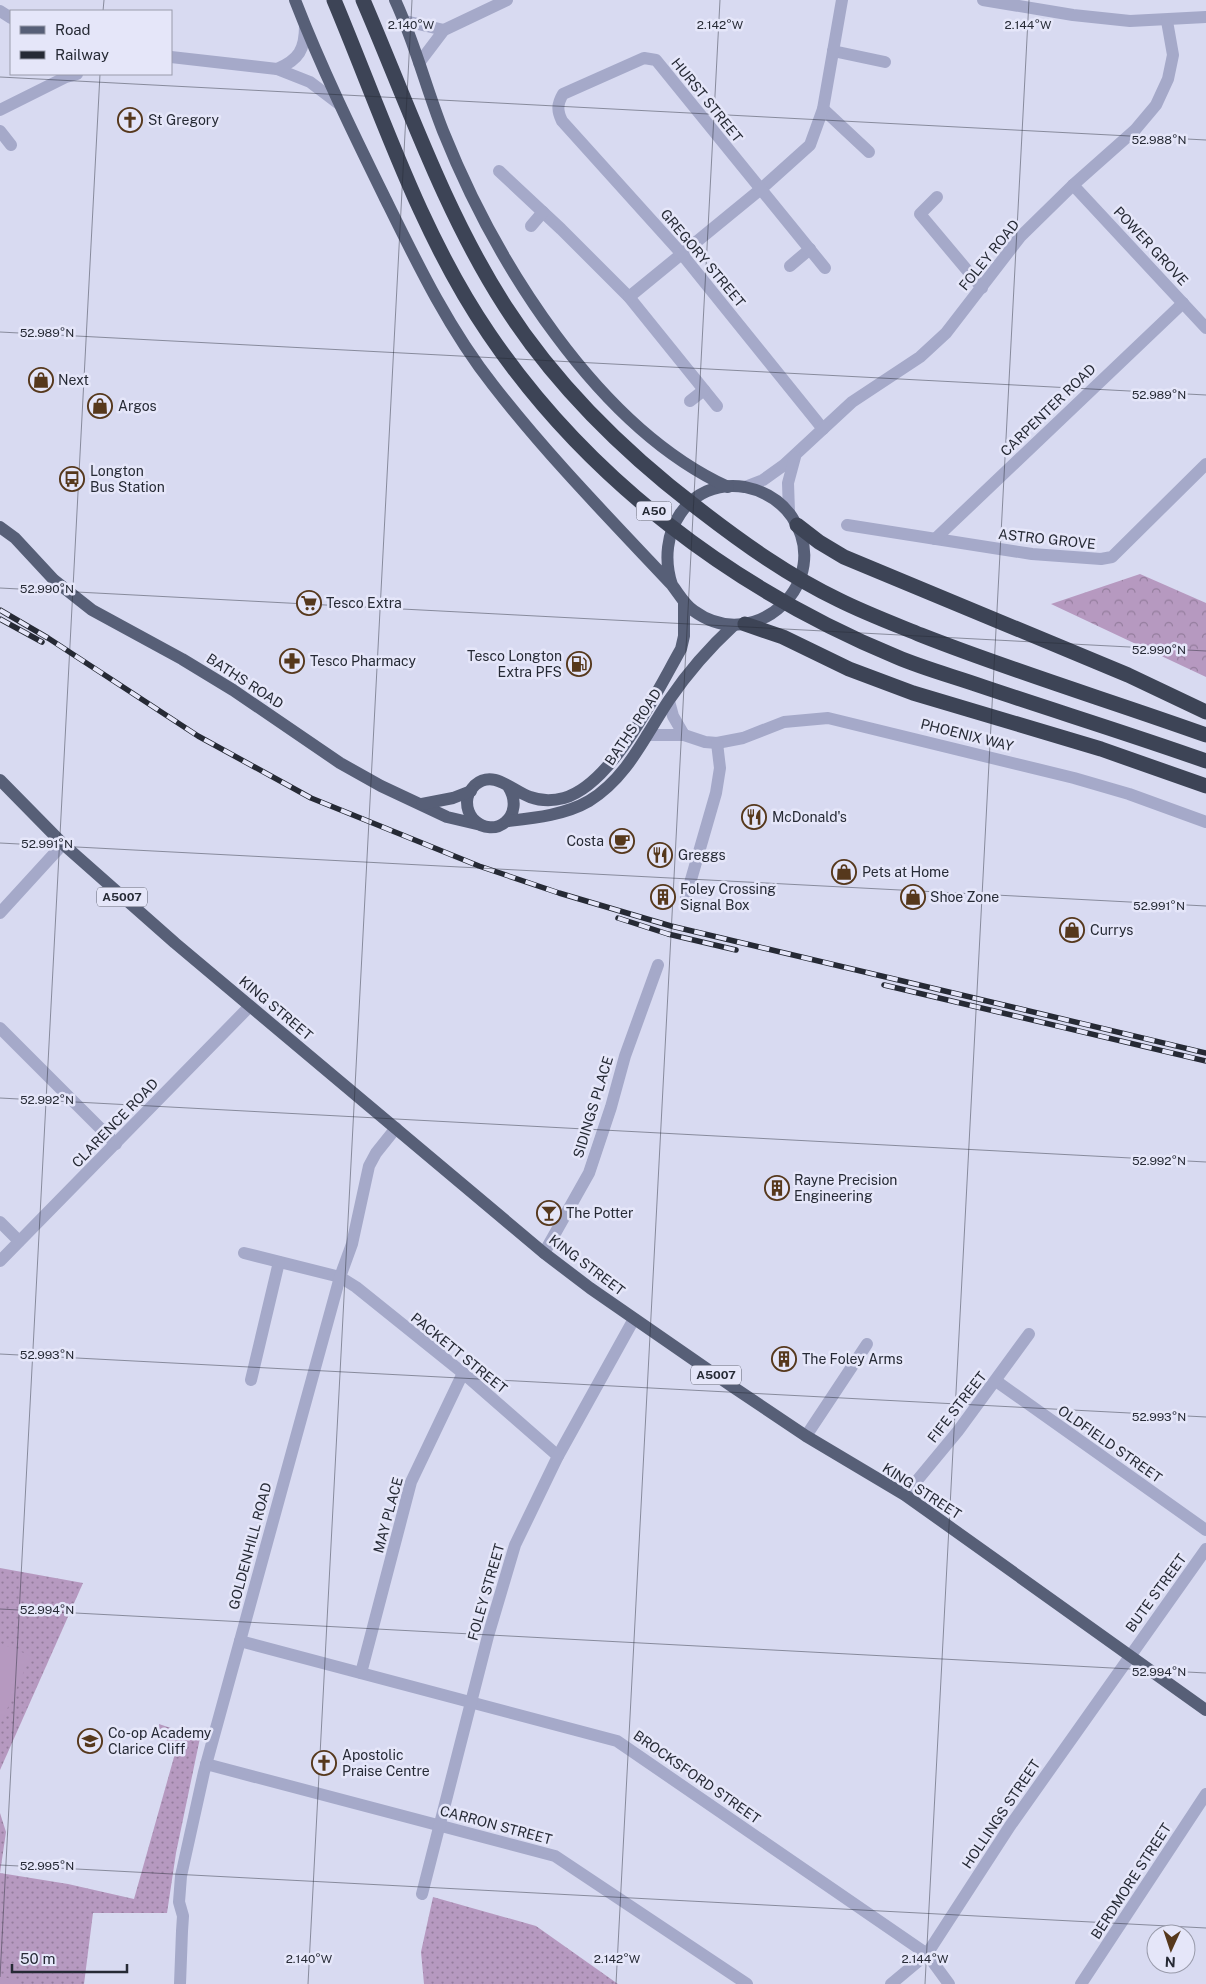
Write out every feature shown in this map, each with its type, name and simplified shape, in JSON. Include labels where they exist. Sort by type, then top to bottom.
[{"type":"highway","name":"A50","points":[[334,0],[414,194],[458,284],[489,334],[562,428],[596,463],[712,557],[752,584],[824,624],[899,658],[1206,761]]},
{"type":"highway","name":"A50","points":[[362,0],[467,242],[505,306],[554,373],[620,444],[660,479],[733,536],[766,558],[839,600],[996,664],[1206,735]]},
{"type":"highway","points":[[793,518],[819,542],[844,557],[1119,671],[1206,712]]},
{"type":"highway","points":[[740,624],[783,637],[849,669],[913,693],[1101,750],[1206,786]]},
{"type":"main road","name":"A50","points":[[295,0],[339,104],[416,263],[492,384],[543,446],[672,585]]},
{"type":"main road","points":[[395,0],[444,132],[475,205],[506,262],[561,342],[598,388],[650,438],[684,464],[728,487]]},
{"type":"main road","points":[[728,487],[745,487],[763,492],[776,500],[793,518],[803,545],[804,563],[798,584],[791,596],[772,614],[740,624],[722,624],[703,617],[684,602],[672,585],[666,558],[667,544],[676,519],[686,507],[701,496],[728,487]]},
{"type":"main road","name":"BATHS ROAD","points":[[0,526],[15,538],[54,580],[92,610],[197,668],[340,764],[381,786],[447,817],[481,825],[495,826],[507,821],[552,814],[587,802],[607,788],[626,768],[669,700],[704,655],[740,624]]},
{"type":"main road","name":"BATHS ROAD","points":[[422,804],[446,800],[471,791],[480,782],[488,779],[500,781],[528,797],[551,800],[576,793],[603,773],[638,722],[681,648],[684,636],[684,602]]},
{"type":"main road","name":"KING STREET","points":[[0,780],[63,844],[167,937],[544,1253],[634,1319],[806,1436],[905,1495],[1206,1710]]},
{"type":"main road","points":[[507,821],[512,815],[515,803],[514,795],[508,786]]},
{"type":"main road","points":[[471,791],[467,803],[468,811],[474,820],[481,825]]},
{"type":"street","points":[[419,63],[444,30],[507,0]]},
{"type":"street","points":[[629,297],[761,189],[810,145],[823,109],[842,0]]},
{"type":"street","points":[[983,0],[1120,20],[1167,20],[1206,17]]},
{"type":"street","name":"FOLEY ROAD","points":[[745,487],[763,480],[796,455],[852,402],[920,356],[946,333],[1020,237],[1073,185],[1134,130],[1156,105],[1168,79],[1173,55],[1167,20]]},
{"type":"street","points":[[404,21],[444,30]]},
{"type":"street","points":[[277,69],[298,58],[305,42],[305,25]]},
{"type":"street","points":[[833,51],[885,62]]},
{"type":"street","points":[[172,57],[277,69],[310,82],[339,104]]},
{"type":"street","name":"HURST STREET","points":[[558,110],[564,94],[644,58],[650,58],[660,64],[825,268]]},
{"type":"street","points":[[0,110],[69,75]]},
{"type":"street","points":[[823,109],[869,152]]},
{"type":"street","name":"GREGORY STREET","points":[[558,110],[562,121],[681,253],[823,429]]},
{"type":"street","points":[[0,131],[11,145]]},
{"type":"street","points":[[499,171],[629,297],[717,406]]},
{"type":"street","name":"POWER GROVE","points":[[1073,185],[1206,328]]},
{"type":"street","points":[[937,197],[920,214],[982,288]]},
{"type":"street","points":[[531,226],[543,212]]},
{"type":"street","points":[[790,266],[810,249]]},
{"type":"street","name":"CARPENTER ROAD","points":[[935,539],[1183,303]]},
{"type":"street","points":[[690,401],[704,390]]},
{"type":"street","points":[[793,518],[788,484],[796,455]]},
{"type":"street","name":"ASTRO GROVE","points":[[847,525],[1032,554],[1101,559],[1112,558],[1206,464]]},
{"type":"street","points":[[669,700],[672,716],[684,734]]},
{"type":"street","name":"PHOENIX WAY","points":[[717,743],[743,738],[784,722],[828,718],[1074,778],[1129,794],[1206,822]]},
{"type":"street","points":[[647,735],[684,734],[705,742],[717,743],[720,768],[716,793],[686,897],[689,903]]},
{"type":"street","points":[[0,914],[63,844]]},
{"type":"street","name":"SIDINGS PLACE","points":[[544,1253],[589,1173],[612,1107],[625,1056],[658,965]]},
{"type":"street","name":"CLARENCE ROAD","points":[[0,1261],[250,1006]]},
{"type":"street","points":[[0,1028],[116,1144]]},
{"type":"street","name":"GOLDENHILL ROAD","points":[[180,1984],[182,1931],[179,1902],[181,1876],[206,1764],[340,1277],[352,1244],[369,1166],[376,1153],[396,1128]]},
{"type":"street","points":[[0,1222],[19,1241]]},
{"type":"street","name":"PACKETT STREET","points":[[244,1253],[340,1277],[356,1287],[463,1373],[558,1456]]},
{"type":"street","points":[[251,1380],[279,1262]]},
{"type":"street","name":"FOLEY STREET","points":[[422,1894],[514,1545],[558,1456],[634,1319]]},
{"type":"street","name":"FIFE STREET","points":[[905,1495],[996,1381],[1029,1334]]},
{"type":"street","points":[[806,1436],[868,1344]]},
{"type":"street","name":"MAY PLACE","points":[[361,1672],[411,1482],[463,1373]]},
{"type":"street","name":"OLDFIELD STREET","points":[[996,1381],[1206,1530]]},
{"type":"street","name":"BUTE STREET","points":[[1130,1655],[1206,1549]]},
{"type":"street","name":"BROCKSFORD STREET","points":[[240,1641],[617,1741],[927,1954],[949,1984]]},
{"type":"street","name":"HOLLINGS STREET","points":[[891,1984],[927,1954],[1010,1826],[1130,1655]]},
{"type":"street","name":"CARRON STREET","points":[[206,1764],[555,1856],[746,1984]]},
{"type":"street","name":"BERDMORE STREET","points":[[1081,1984],[1206,1794]]},
{"type":"green space","points":[[1140,574],[1206,603],[1206,677],[1051,604]]},
{"type":"green space","points":[[0,1568],[83,1583],[0,1770]]},
{"type":"green space","points":[[0,1643],[31,1656],[0,1725]]},
{"type":"green space","points":[[159,1724],[200,1738],[176,1853],[167,1913],[93,1913],[84,1984],[0,1984],[0,1873],[68,1884],[134,1899],[176,1750],[160,1733]]},
{"type":"green space","points":[[0,1813],[6,1832],[0,1873]]},
{"type":"green space","points":[[433,1897],[536,1926],[618,1984],[424,1984],[421,1952]]},
{"type":"green space","points":[[4,1977],[14,1980],[18,1984],[0,1984],[0,1979]]},
{"type":"railway","points":[[0,610],[48,638],[198,736],[311,798],[479,866],[559,893],[671,926],[1206,1053]]},
{"type":"railway","points":[[0,619],[42,642]]},
{"type":"railway","points":[[618,918],[668,934],[736,950]]},
{"type":"railway","points":[[884,985],[1206,1061]]},
{"type":"place","name":"St Gregory","points":[[130,120]]},
{"type":"place","name":"Next","points":[[41,380]]},
{"type":"place","name":"Argos","points":[[100,406]]},
{"type":"place","name":"Longton Bus Station","points":[[72,479]]},
{"type":"place","name":"Tesco Extra","points":[[309,603]]},
{"type":"place","name":"Tesco Pharmacy","points":[[292,661]]},
{"type":"place","name":"Tesco Longton Extra PFS","points":[[579,664]]},
{"type":"place","name":"McDonald's","points":[[754,817]]},
{"type":"place","name":"Costa","points":[[622,841]]},
{"type":"place","name":"Greggs","points":[[660,855]]},
{"type":"place","name":"Pets at Home","points":[[844,872]]},
{"type":"place","name":"Foley Crossing Signal Box","points":[[663,897]]},
{"type":"place","name":"Shoe Zone","points":[[913,897]]},
{"type":"place","name":"Currys","points":[[1072,930]]},
{"type":"place","name":"Rayne Precision Engineering","points":[[777,1188]]},
{"type":"place","name":"The Potter","points":[[549,1213]]},
{"type":"place","name":"The Foley Arms","points":[[784,1359]]},
{"type":"place","name":"Co-op Academy Clarice Cliff","points":[[90,1741]]},
{"type":"place","name":"Apostolic Praise Centre","points":[[324,1763]]}]
